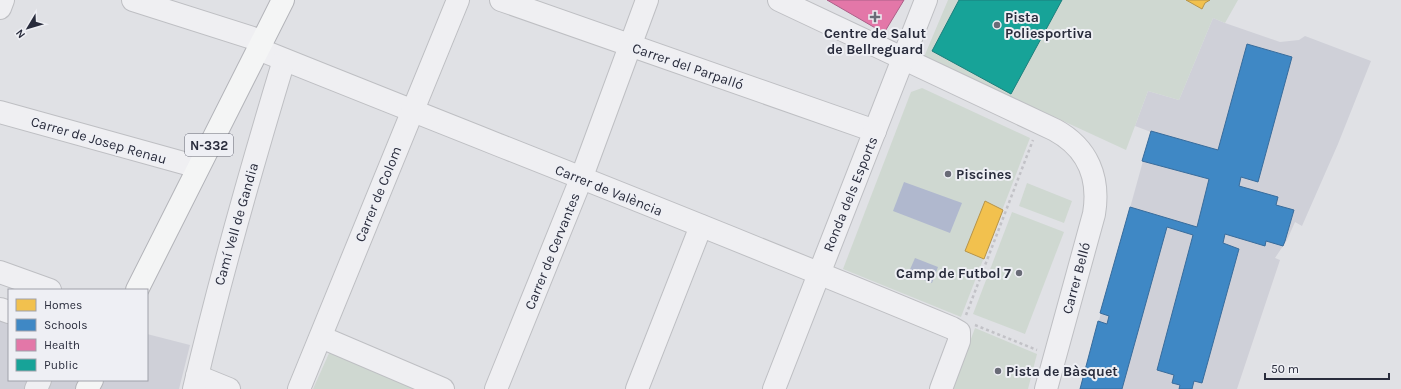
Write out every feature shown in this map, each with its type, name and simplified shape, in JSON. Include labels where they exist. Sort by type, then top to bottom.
[{"type":"highway","name":"N-332","points":[[137,289],[283,0]]},
{"type":"street","points":[[0,8],[3,0]]},
{"type":"street","name":"Carrer de València","points":[[133,0],[260,45],[284,60],[581,179],[819,272],[952,328],[961,326]]},
{"type":"street","name":"Carrer de Colom","points":[[299,389],[458,0]]},
{"type":"street","name":"Carrer del Parpalló","points":[[501,0],[875,131]]},
{"type":"street","name":"Carrer de Cervantes","points":[[496,389],[581,179],[647,0]]},
{"type":"street","name":"Carrer Belló","points":[[779,0],[1064,135],[1082,152],[1090,167],[1094,183],[1096,200],[1094,214],[1046,389]]},
{"type":"street","name":"Ronda dels Esports","points":[[774,389],[926,0]]},
{"type":"street","name":"Camí Vell de Gandia","points":[[196,383],[216,296],[284,60]]},
{"type":"street","name":"Carrer de Josep Renau","points":[[0,112],[198,167]]},
{"type":"street","points":[[637,389],[701,226]]},
{"type":"street","points":[[0,272],[47,289]]},
{"type":"street","points":[[941,389],[960,340],[961,326]]},
{"type":"street","points":[[321,337],[443,389]]},
{"type":"street","points":[[196,383],[229,389]]},
{"type":"path","points":[[1040,123],[961,326],[1055,358]]},
{"type":"shaded area","points":[[948,0],[1238,0],[1225,23],[1213,18],[1179,100],[1148,91],[1126,150],[924,57]]},
{"type":"shaded area","points":[[1213,18],[1280,42],[1299,40],[1305,36],[1371,61],[1338,144],[1302,226],[1295,222],[1287,240],[1275,258],[1280,260],[1237,389],[1080,389],[1151,132],[1135,126],[1148,91],[1179,100]]},
{"type":"shaded area","name":"Piscines","points":[[922,88],[1030,138],[961,317],[843,269],[911,92]]},
{"type":"shaded area","points":[[1027,183],[1072,201],[1064,223],[1019,206]]},
{"type":"shaded area","name":"Camp de Futbol 7","points":[[1012,212],[1064,232],[1025,334],[973,314]]},
{"type":"shaded area","points":[[0,298],[8,300],[8,381],[148,381],[148,334],[190,345],[179,389],[0,389]]},
{"type":"shaded area","points":[[975,328],[1037,354],[1028,389],[952,389]]},
{"type":"shaded area","points":[[330,351],[421,389],[313,389]]},
{"type":"water","points":[[904,182],[962,203],[950,233],[893,211]]},
{"type":"water","points":[[915,258],[938,267],[932,283],[908,274]]},
{"type":"building: Homes","points":[[1186,0],[1210,0],[1205,3],[1202,9]]},
{"type":"building: Homes","points":[[985,201],[1003,210],[984,259],[965,251]]},
{"type":"building: Schools","points":[[1247,44],[1292,57],[1258,182],[1241,177],[1239,186],[1278,197],[1276,205],[1294,210],[1283,246],[1266,241],[1265,246],[1225,234],[1223,243],[1239,249],[1202,383],[1194,381],[1192,389],[1179,389],[1180,385],[1172,383],[1174,375],[1157,370],[1193,235],[1167,227],[1122,389],[1080,389],[1098,321],[1107,324],[1109,316],[1100,313],[1130,207],[1197,227],[1209,179],[1142,161],[1151,131],[1218,150]]},
{"type":"building: Health","name":"Centre de Salut de Bellreguard","points":[[827,0],[904,0],[884,33]]},
{"type":"building: Public","name":"Pista Poliesportiva","points":[[959,0],[1062,0],[1011,94],[932,51]]},
{"type":"place","name":"Centre de Salut de Bellreguard","points":[[875,17]]},
{"type":"place","name":"Pista Poliesportiva","points":[[997,25]]},
{"type":"place","name":"Piscines","points":[[948,174]]},
{"type":"place","name":"Camp de Futbol 7","points":[[1019,273]]},
{"type":"place","name":"Pista de Bàsquet","points":[[998,371]]}]
